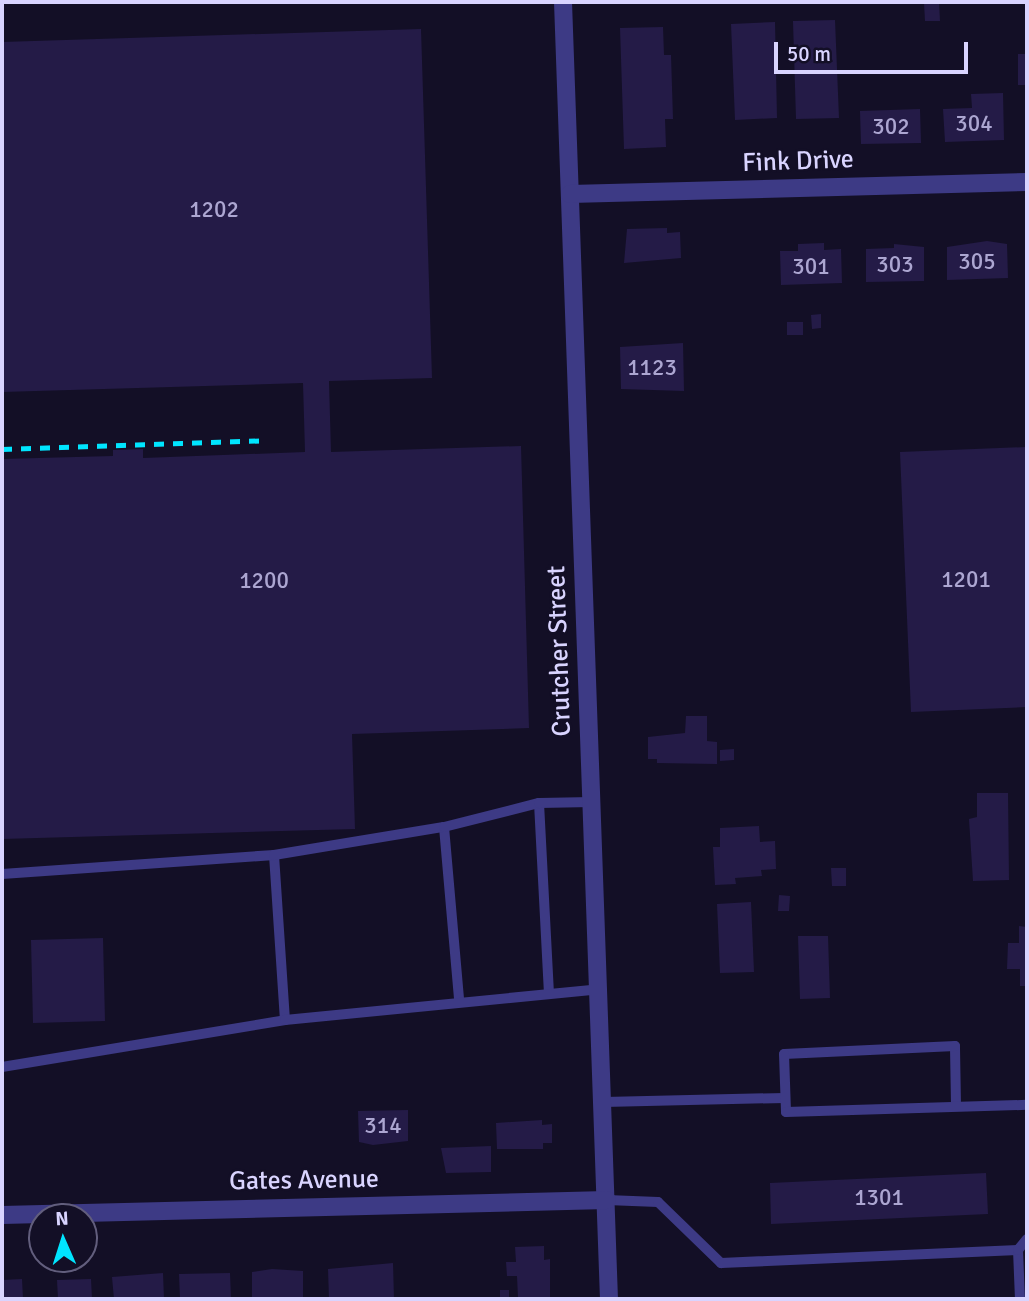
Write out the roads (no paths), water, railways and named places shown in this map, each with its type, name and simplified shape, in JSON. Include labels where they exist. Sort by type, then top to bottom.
[{"type":"street","name":"Crutcher Street","points":[[564,2],[610,1299]]},
{"type":"street","name":"Fink Drive","points":[[570,194],[1027,182]]},
{"type":"street","name":"Gates Avenue","points":[[2,1215],[607,1200]]},
{"type":"lane","points":[[2,874],[274,855],[444,827],[539,803],[592,802]]},
{"type":"lane","points":[[539,803],[549,993]]},
{"type":"lane","points":[[444,827],[459,1000]]},
{"type":"lane","points":[[274,855],[285,1020]]},
{"type":"lane","points":[[2,1067],[285,1020],[459,1000],[601,989]]},
{"type":"lane","points":[[956,1105],[956,1046],[784,1055],[786,1112],[1027,1105]]},
{"type":"lane","points":[[604,1102],[785,1098]]},
{"type":"lane","points":[[607,1200],[658,1202],[721,1263],[1018,1250]]},
{"type":"lane","points":[[1020,1299],[1018,1250],[1027,1239]]},
{"type":"railway","points":[[2,449],[268,440]]}]
